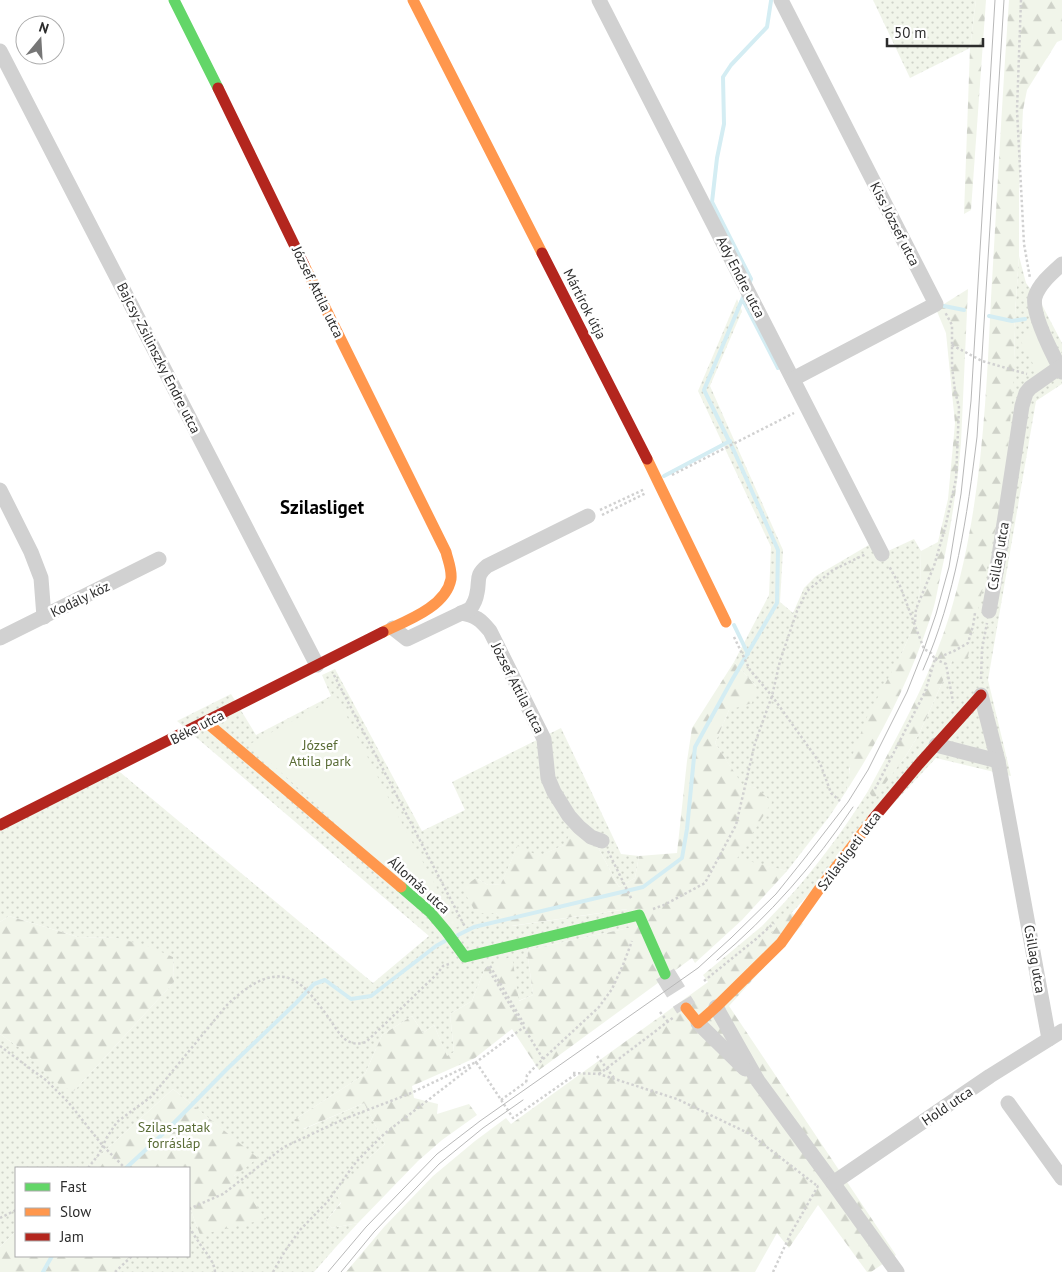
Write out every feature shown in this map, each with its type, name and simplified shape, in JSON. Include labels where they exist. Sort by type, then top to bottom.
[{"type":"street","name":"József Attila utca","points":[[174,0],[446,552],[451,574],[448,587]]},
{"type":"street","name":"Mártírok útja","points":[[413,0],[660,484],[726,622]]},
{"type":"street","name":"Ady Endre utca","points":[[599,0],[880,551]]},
{"type":"street","name":"Kiss József utca","points":[[781,0],[936,304]]},
{"type":"street","name":"Bajcsy-Zsilinszky Endre utca","points":[[0,51],[322,663]]},
{"type":"street","points":[[1061,369],[1039,322],[1035,308],[1035,298],[1041,286],[1062,264]]},
{"type":"street","points":[[793,379],[936,304]]},
{"type":"street","name":"Csillag utca","points":[[985,609],[999,556],[1022,406],[1026,393],[1043,378],[1061,369]]},
{"type":"street","points":[[0,490],[31,552],[41,578],[44,616]]},
{"type":"street","points":[[394,628],[407,639],[470,609],[475,602],[478,592],[478,577],[487,566],[594,516]]},
{"type":"street","name":"Kodály köz","points":[[0,638],[159,559]]},
{"type":"street","name":"Béke utca","points":[[0,825],[394,628],[431,608],[448,587]]},
{"type":"street","name":"József Attila utca","points":[[461,613],[481,620],[490,631],[544,740],[548,778],[561,805],[586,833],[602,841]]},
{"type":"street","name":"Csillag utca","points":[[981,695],[998,761],[1056,1035]]},
{"type":"street","name":"Szilasligeti utca","points":[[698,1022],[716,1007],[781,942],[878,813],[981,695]]},
{"type":"street","name":"Állomás utca","points":[[206,722],[430,912],[465,957],[639,915]]},
{"type":"street","points":[[936,745],[998,761]]},
{"type":"street","points":[[639,915],[665,974]]},
{"type":"street","points":[[716,1007],[758,1081],[897,1272]]},
{"type":"street","points":[[686,1008],[758,1081]]},
{"type":"street","name":"Hold utca","points":[[833,1182],[990,1076],[1056,1035]]},
{"type":"street","points":[[1008,1103],[1062,1178]]},
{"type":"path","points":[[1021,0],[1018,110],[1024,244],[1035,298]]},
{"type":"path","points":[[915,623],[916,609],[934,566],[946,528],[956,479],[959,407],[952,367],[952,325],[946,313],[936,304]]},
{"type":"path","points":[[952,345],[982,361],[1043,378]]},
{"type":"path","points":[[594,516],[660,484],[807,406]]},
{"type":"path","points":[[594,516],[660,484]]},
{"type":"path","points":[[639,915],[664,905],[704,884],[736,825],[755,743],[772,696],[780,661],[797,611],[807,591],[832,570],[880,551],[900,586],[924,649],[935,659],[946,664],[957,723]]},
{"type":"path","points":[[935,659],[968,643],[973,626],[974,613],[985,609],[981,695]]},
{"type":"path","points":[[742,653],[750,670],[772,696],[820,763],[832,793],[840,801]]},
{"type":"path","points":[[875,789],[925,692],[935,659]]},
{"type":"path","points":[[322,663],[463,922]]},
{"type":"path","points":[[602,841],[632,900]]},
{"type":"path","points":[[704,981],[756,939],[776,920]]},
{"type":"path","points":[[500,1101],[526,1083],[527,1075],[543,1058],[600,1007],[612,989],[633,938]]},
{"type":"path","points":[[480,952],[543,1058]]},
{"type":"path","points":[[480,952],[543,1058]]},
{"type":"path","points":[[89,1167],[100,1154],[107,1137],[118,1122],[152,1096],[228,1005],[241,992],[253,984],[266,978],[278,976],[298,982],[327,1016],[339,1034],[354,1044],[360,1044],[366,1042],[443,966]]},
{"type":"path","points":[[599,1074],[668,1022],[660,1012]]},
{"type":"path","points":[[273,1272],[300,1230],[328,1201],[356,1162],[384,1134],[524,1027]]},
{"type":"path","points":[[0,1046],[47,1081],[69,1103],[103,1146],[124,1167]]},
{"type":"path","points":[[597,1056],[616,1080]]},
{"type":"path","points":[[476,1062],[513,1118],[575,1073],[599,1074],[678,1098],[750,1134],[818,1186]]},
{"type":"path","points":[[190,1209],[223,1194],[284,1147],[344,1119],[409,1094],[476,1062]]},
{"type":"path","points":[[773,1272],[790,1235],[818,1186],[833,1182]]},
{"type":"path","points":[[0,1218],[15,1210]]},
{"type":"path","points":[[190,1229],[209,1256],[215,1272]]},
{"type":"path","points":[[115,1272],[131,1257]]},
{"type":"green space","points":[[873,0],[976,0],[970,48],[910,78]]},
{"type":"green space","points":[[976,0],[986,0],[971,210],[964,214],[970,48]]},
{"type":"green space","points":[[1009,0],[1062,0],[1062,40],[1057,42],[1027,90],[1023,110],[1019,192],[1019,256],[1014,329],[1015,362],[1005,485],[967,661],[952,661],[919,734],[907,754],[874,799],[868,791],[913,706],[933,662],[949,617],[960,578],[975,499],[987,378]]},
{"type":"green space","points":[[1019,256],[1026,283],[1042,305],[1062,343],[1062,384],[1036,401],[988,680],[1011,776],[936,758],[770,936],[762,926],[794,892],[821,859],[868,791],[874,798],[907,754],[919,734],[952,661],[1015,362],[1014,329]]},
{"type":"green space","points":[[968,289],[961,443],[950,528],[935,604],[913,664],[894,707],[872,749],[847,790],[851,759],[867,717],[902,653],[915,623],[920,587],[921,551],[938,542],[948,499],[955,423],[946,333],[936,309]]},
{"type":"green space","points":[[737,299],[742,311],[710,386],[783,550],[780,602],[793,613],[804,588],[816,576],[879,539],[886,552],[914,539],[921,551],[920,587],[915,623],[849,769],[847,790],[829,817],[787,871],[737,859],[756,788],[742,785],[715,743],[729,710],[756,686],[734,662],[769,595],[771,547],[698,391]]},
{"type":"green space","points":[[1036,329],[1056,365],[1039,375],[1019,338]]},
{"type":"green space","points":[[734,662],[756,686],[752,703],[729,710],[715,743],[742,784],[756,788],[772,802],[737,858],[787,871],[742,920],[695,963],[692,958],[539,1070],[512,1029],[475,1058],[412,1086],[414,1098],[438,1104],[437,1114],[469,1104],[477,1115],[442,1140],[418,1161],[358,1223],[332,1228],[326,1221],[341,1203],[337,1196],[370,1157],[385,1144],[364,1103],[303,1129],[294,1120],[365,1074],[382,1035],[412,1016],[423,1033],[434,1025],[447,1056],[454,1052],[450,1014],[472,1001],[485,968],[512,956],[519,1001],[533,995],[527,950],[629,928],[627,909],[511,926],[496,913],[476,913],[462,888],[476,878],[488,885],[501,884],[518,845],[538,856],[564,845],[572,830],[594,840],[619,887],[635,878],[639,856],[677,853],[692,728]]},
{"type":"green space","points":[[335,669],[422,831],[465,810],[452,782],[561,728],[621,854],[639,856],[635,878],[619,887],[594,840],[564,845],[537,857],[518,846],[501,884],[488,885],[476,878],[496,913],[512,926],[628,909],[629,928],[527,950],[533,995],[518,1001],[485,968],[472,1001],[450,1014],[454,1052],[447,1057],[434,1025],[423,1033],[412,1016],[382,1035],[365,1074],[294,1120],[304,1129],[364,1103],[385,1144],[370,1157],[341,1202],[326,1221],[332,1228],[358,1223],[314,1272],[117,1272],[128,1257],[190,1257],[190,1208],[200,1235],[234,1176],[257,1158],[173,1089],[87,1167],[15,1167],[15,1232],[0,1247],[0,1034],[74,1091],[174,982],[173,957],[116,938],[78,937],[9,916],[0,922],[0,825],[115,768],[373,983],[429,936],[177,721],[231,694],[256,735],[331,696],[322,675]]},
{"type":"green space","name":"József Attila park","points":[[337,697],[391,803],[458,927],[451,928],[250,744]]},
{"type":"green space","points":[[790,911],[803,924],[729,1006],[896,1255],[871,1272],[867,1272],[818,1205],[789,1248],[777,1233],[755,1272],[346,1272],[384,1227],[433,1176],[475,1141],[506,1118],[511,1124],[708,982],[703,975],[762,926],[770,935]]},
{"type":"green space","points":[[9,916],[78,937],[116,938],[145,945],[173,957],[174,982],[74,1091],[62,1087],[20,1048],[0,1034],[0,922]]},
{"type":"green space","name":"Szilas-patak forrásláp","points":[[173,1089],[258,1158],[234,1176],[266,1219],[200,1235],[190,1208],[190,1167],[87,1167]]},
{"type":"green space","points":[[15,1232],[15,1257],[128,1257],[117,1272],[0,1272],[0,1247]]},
{"type":"waterway","points":[[749,284],[751,279],[712,202],[717,158],[724,124],[723,77],[731,65],[767,27],[771,1]]},
{"type":"waterway","points":[[458,935],[474,927],[643,887],[682,858],[687,829],[695,747],[777,603],[778,550],[734,451],[704,390],[744,295]]},
{"type":"waterway","points":[[741,302],[744,302],[778,368]]},
{"type":"waterway","points":[[944,306],[964,310]]},
{"type":"waterway","points":[[989,316],[1012,321],[1025,319]]},
{"type":"waterway","points":[[664,476],[730,441]]},
{"type":"waterway","points":[[734,625],[748,654]]},
{"type":"waterway","points":[[127,1167],[166,1131],[314,984],[325,980],[351,999],[371,996],[445,941]]},
{"type":"waterway","points":[[43,1272],[51,1257]]},
{"type":"tunnel","points":[[665,974],[686,1008]]},
{"type":"tram line","points":[[328,1272],[366,1227],[437,1154],[480,1121],[698,968],[731,938],[776,894],[848,802],[868,770],[907,692],[936,614],[949,567],[961,494],[971,401],[995,0]]},
{"type":"tram line","points":[[923,670],[944,613],[959,555],[977,437],[1004,0]]},
{"type":"tram line","points":[[717,960],[755,926],[807,869],[853,807]]},
{"type":"tram line","points":[[341,1272],[374,1232],[439,1164],[483,1128],[523,1100]]},
{"type":"traffic: fast","points":[[174,0],[218,88]]},
{"type":"traffic: fast","points":[[401,887],[430,912],[465,957],[639,915],[665,974]]},
{"type":"traffic: slow","points":[[413,0],[542,253]]},
{"type":"traffic: slow","points":[[304,265],[446,552],[450,568],[451,579],[448,589],[442,598],[424,612],[383,632]]},
{"type":"traffic: slow","points":[[647,459],[726,622]]},
{"type":"traffic: slow","points":[[206,722],[401,887]]},
{"type":"traffic: slow","points":[[686,1008],[698,1023],[781,943],[873,819]]},
{"type":"traffic: jam","points":[[218,88],[304,265]]},
{"type":"traffic: jam","points":[[542,253],[647,459]]},
{"type":"traffic: jam","points":[[0,825],[383,632]]},
{"type":"traffic: jam","points":[[873,819],[981,695]]},
{"type":"district","name":"Szilasliget","points":[[322,507]]}]
